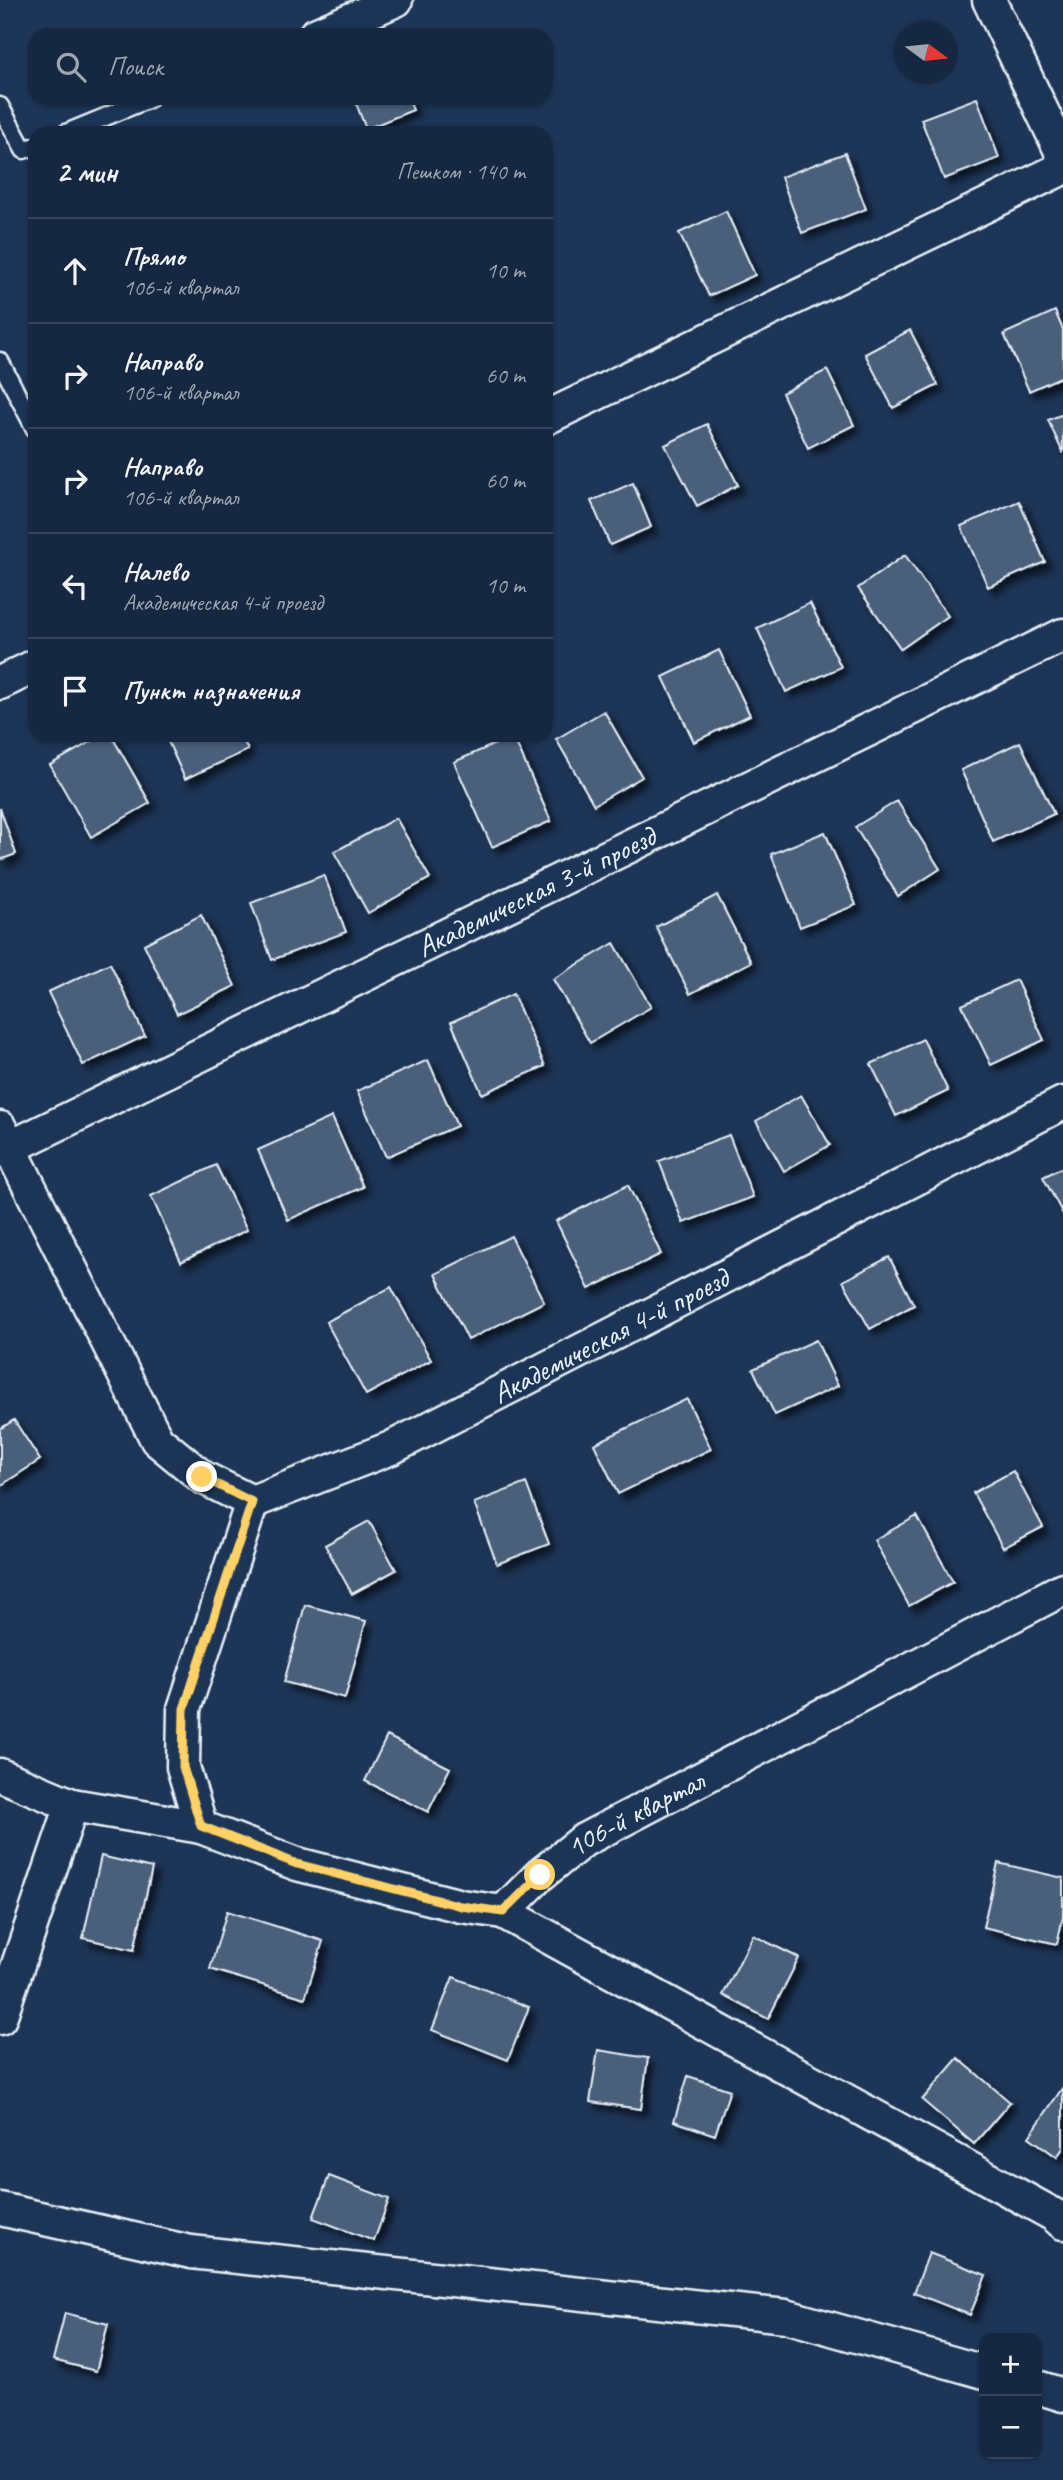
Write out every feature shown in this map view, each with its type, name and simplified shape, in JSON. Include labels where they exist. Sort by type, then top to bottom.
[{"type":"street","points":[[331,28],[396,0]]},
{"type":"street","points":[[989,0],[1063,156]]},
{"type":"street","points":[[553,415],[1063,168]]},
{"type":"street","name":"Академическая 3-й проезд","points":[[5,1138],[1063,635]]},
{"type":"street","points":[[0,682],[28,669]]},
{"type":"street","name":"Академическая 4-й проезд","points":[[252,1502],[391,1448],[1063,1103]]},
{"type":"street","points":[[5,1138],[157,1440],[202,1477],[252,1502],[184,1709],[183,1767],[201,1826]]},
{"type":"street","name":"106-й квартал","points":[[503,1912],[540,1875],[584,1840],[1063,1589]]},
{"type":"street","points":[[0,1775],[72,1805],[201,1826],[297,1864],[461,1906],[503,1912],[1055,2215],[1063,2223]]},
{"type":"street","points":[[0,2018],[72,1805]]},
{"type":"street","points":[[0,2208],[191,2252],[786,2316],[979,2371]]},
{"type":"street","points":[[1042,2389],[1063,2395]]},
{"type":"lane","points":[[83,126],[134,105]]},
{"type":"lane","points":[[0,106],[24,150],[28,149]]},
{"type":"lane","points":[[0,361],[28,415]]},
{"type":"building","points":[[977,98],[999,158],[944,179],[921,119]]},
{"type":"building","points":[[357,105],[411,105],[413,110],[373,126],[365,126]]},
{"type":"building","points":[[845,153],[866,209],[802,233],[781,177]]},
{"type":"building","points":[[726,211],[755,275],[709,296],[679,233]]},
{"type":"building","points":[[1055,311],[1063,330],[1063,376],[1029,391],[1004,334]]},
{"type":"building","points":[[910,330],[938,385],[893,408],[865,354]]},
{"type":"building","points":[[827,370],[854,425],[808,448],[782,393]]},
{"type":"building","points":[[1063,414],[1063,453],[1048,420]]},
{"type":"building","points":[[707,424],[738,485],[697,506],[665,445]]},
{"type":"building","points":[[633,483],[651,527],[610,545],[591,501]]},
{"type":"building","points":[[1019,501],[1045,562],[988,587],[961,526]]},
{"type":"building","points":[[905,555],[948,616],[901,649],[858,588]]},
{"type":"building","points":[[810,603],[841,667],[786,692],[757,628]]},
{"type":"building","points":[[719,650],[750,715],[694,742],[663,677]]},
{"type":"building","points":[[604,711],[642,777],[594,805],[556,739]]},
{"type":"building","points":[[91,742],[115,742],[150,803],[91,837],[50,765]]},
{"type":"building","points":[[168,742],[244,742],[248,750],[185,779]]},
{"type":"building","points":[[499,742],[516,742],[551,821],[492,847],[454,762]]},
{"type":"building","points":[[1020,742],[1054,814],[993,842],[961,770]]},
{"type":"building","points":[[897,801],[940,869],[898,896],[855,827]]},
{"type":"building","points":[[0,808],[16,854],[0,860]]},
{"type":"building","points":[[396,818],[430,878],[368,913],[334,852]]},
{"type":"building","points":[[825,832],[856,905],[800,927],[771,854]]},
{"type":"building","points":[[324,875],[346,932],[272,960],[251,903]]},
{"type":"building","points":[[717,895],[751,962],[690,994],[656,927]]},
{"type":"building","points":[[201,915],[235,986],[177,1014],[144,944]]},
{"type":"building","points":[[614,943],[651,1007],[590,1043],[553,979]]},
{"type":"building","points":[[110,963],[145,1036],[83,1065],[48,992]]},
{"type":"building","points":[[1016,980],[1044,1040],[991,1065],[962,1005]]},
{"type":"building","points":[[513,994],[545,1066],[482,1094],[451,1022]]},
{"type":"building","points":[[923,1039],[948,1091],[896,1116],[871,1064]]},
{"type":"building","points":[[428,1060],[457,1126],[386,1157],[357,1091]]},
{"type":"building","points":[[801,1095],[830,1145],[784,1171],[756,1121]]},
{"type":"building","points":[[332,1117],[363,1187],[288,1220],[258,1150]]},
{"type":"building","points":[[729,1135],[753,1197],[683,1223],[659,1161]]},
{"type":"building","points":[[216,1165],[247,1230],[181,1262],[151,1196]]},
{"type":"building","points":[[1063,1167],[1063,1214],[1043,1177]]},
{"type":"building","points":[[628,1185],[661,1254],[589,1289],[556,1221]]},
{"type":"building","points":[[511,1236],[544,1302],[468,1340],[435,1274]]},
{"type":"building","points":[[889,1257],[914,1305],[870,1329],[843,1281]]},
{"type":"building","points":[[391,1287],[431,1360],[366,1395],[326,1322]]},
{"type":"building","points":[[816,1340],[838,1386],[775,1415],[753,1369]]},
{"type":"building","points":[[687,1399],[711,1449],[618,1494],[594,1444]]},
{"type":"building","points":[[14,1420],[40,1460],[0,1486],[0,1429]]},
{"type":"building","points":[[1013,1471],[1043,1527],[1003,1548],[973,1493]]},
{"type":"building","points":[[526,1483],[549,1544],[497,1564],[474,1503]]},
{"type":"building","points":[[917,1516],[953,1582],[909,1606],[874,1540]]},
{"type":"building","points":[[369,1521],[396,1570],[352,1594],[325,1545]]},
{"type":"building","points":[[305,1605],[366,1621],[345,1698],[284,1682]]},
{"type":"building","points":[[387,1736],[450,1768],[428,1812],[365,1781]]},
{"type":"building","points":[[101,1856],[152,1868],[134,1950],[83,1938]]},
{"type":"building","points":[[998,1863],[1063,1878],[1063,1917],[1057,1944],[983,1927]]},
{"type":"building","points":[[227,1911],[323,1941],[305,1998],[210,1969]]},
{"type":"building","points":[[753,1935],[799,1958],[768,2019],[723,1995]]},
{"type":"building","points":[[453,1977],[529,2007],[508,2060],[432,2030]]},
{"type":"building","points":[[598,2050],[648,2058],[641,2109],[590,2102]]},
{"type":"building","points":[[958,2058],[1010,2102],[974,2144],[922,2100]]},
{"type":"building","points":[[688,2076],[730,2090],[715,2135],[674,2121]]},
{"type":"building","points":[[1063,2087],[1063,2148],[1057,2157],[1029,2137]]},
{"type":"building","points":[[329,2176],[389,2199],[374,2241],[313,2218]]},
{"type":"building","points":[[929,2253],[986,2275],[970,2315],[914,2293]]},
{"type":"building","points":[[65,2313],[108,2324],[96,2371],[53,2360]]},
{"type":"route","points":[[202,1477],[252,1502],[184,1709],[183,1767],[201,1826],[297,1864],[461,1906],[503,1912],[540,1875]]}]
